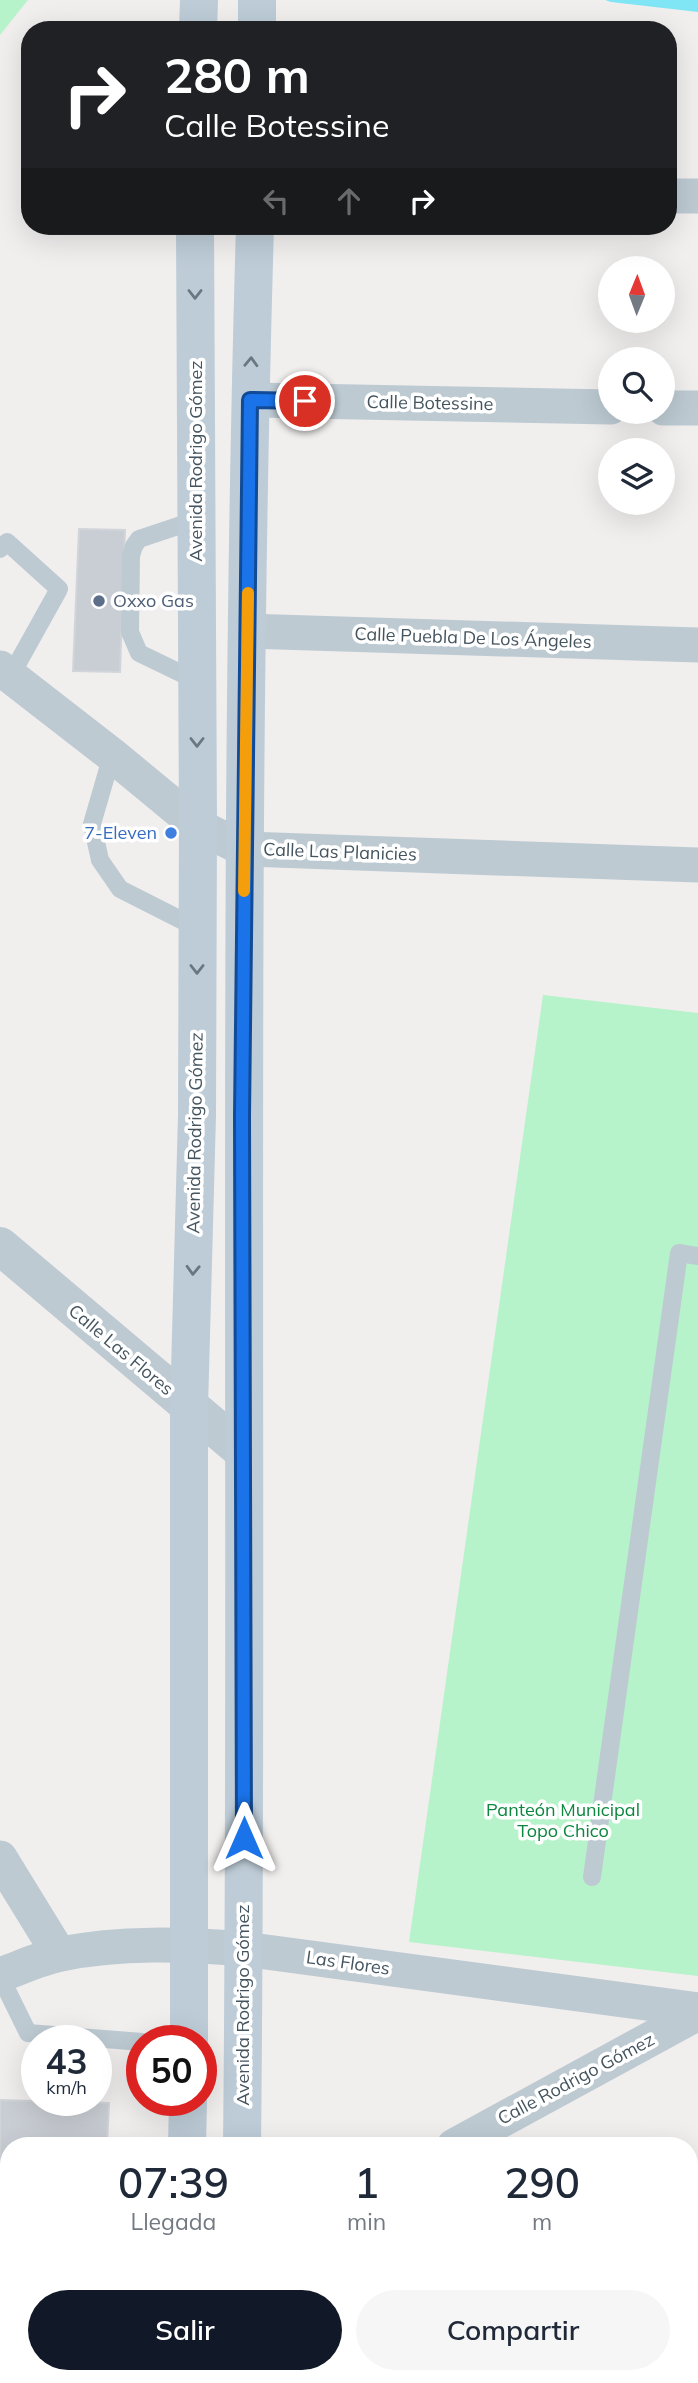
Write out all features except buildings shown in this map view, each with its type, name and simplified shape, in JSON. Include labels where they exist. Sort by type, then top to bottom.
[{"type":"main road","points":[[198,21],[199,0]]},
{"type":"main road","points":[[257,0],[257,21]]},
{"type":"main road","name":"Avenida Rodrigo Gómez","points":[[190,2025],[189,1408],[197,1115],[198,826],[195,235]]},
{"type":"main road","name":"Avenida Rodrigo Gómez","points":[[242,2137],[242,1116],[250,400],[255,235]]},
{"type":"main road","points":[[197,1115],[242,1116]]},
{"type":"main road","points":[[187,2137],[188,2116]]},
{"type":"street","points":[[677,196],[698,196]]},
{"type":"street","name":"Calle Botessine","points":[[250,400],[598,407]]},
{"type":"street","points":[[675,408],[698,408]]},
{"type":"street","name":"Calle Puebla De Los Ángeles","points":[[247,631],[698,645]]},
{"type":"street","name":"Calle Las Planicies","points":[[5,673],[112,755],[198,826],[244,849],[698,865]]},
{"type":"street","name":"Calle Las Flores","points":[[0,1246],[244,1452]]},
{"type":"street","points":[[0,1858],[59,1954]]},
{"type":"street","name":"Las Flores","points":[[0,1976],[59,1954],[116,1947],[191,1945],[244,1949],[698,2011]]},
{"type":"street","name":"Calle Rodrigo Gómez","points":[[470,2137],[698,2011]]},
{"type":"lane","points":[[196,520],[139,539],[134,546],[131,556],[130,632],[139,653],[197,681]]},
{"type":"lane","points":[[0,549],[6,542],[60,589],[5,673]]},
{"type":"lane","points":[[112,755],[92,824],[100,860],[120,889],[197,928]]},
{"type":"lane","points":[[592,1877],[679,1253],[698,1256]]},
{"type":"lane","points":[[0,1976],[28,2033],[126,2041]]},
{"type":"green space","points":[[0,0],[28,0],[0,35]]},
{"type":"green space","name":"Panteón Municipal Topo Chico","points":[[543,995],[698,1013],[698,1976],[409,1942]]},
{"type":"water","points":[[605,0],[698,0],[698,12],[611,2]]},
{"type":"slow traffic","points":[[244,891],[248,593]]},
{"type":"place","name":"Oxxo Gas","points":[[99,601]]},
{"type":"place","name":"7-Eleven","points":[[171,833]]},
{"type":"route","points":[[244,1838],[242,1116],[250,400],[305,401]]}]
